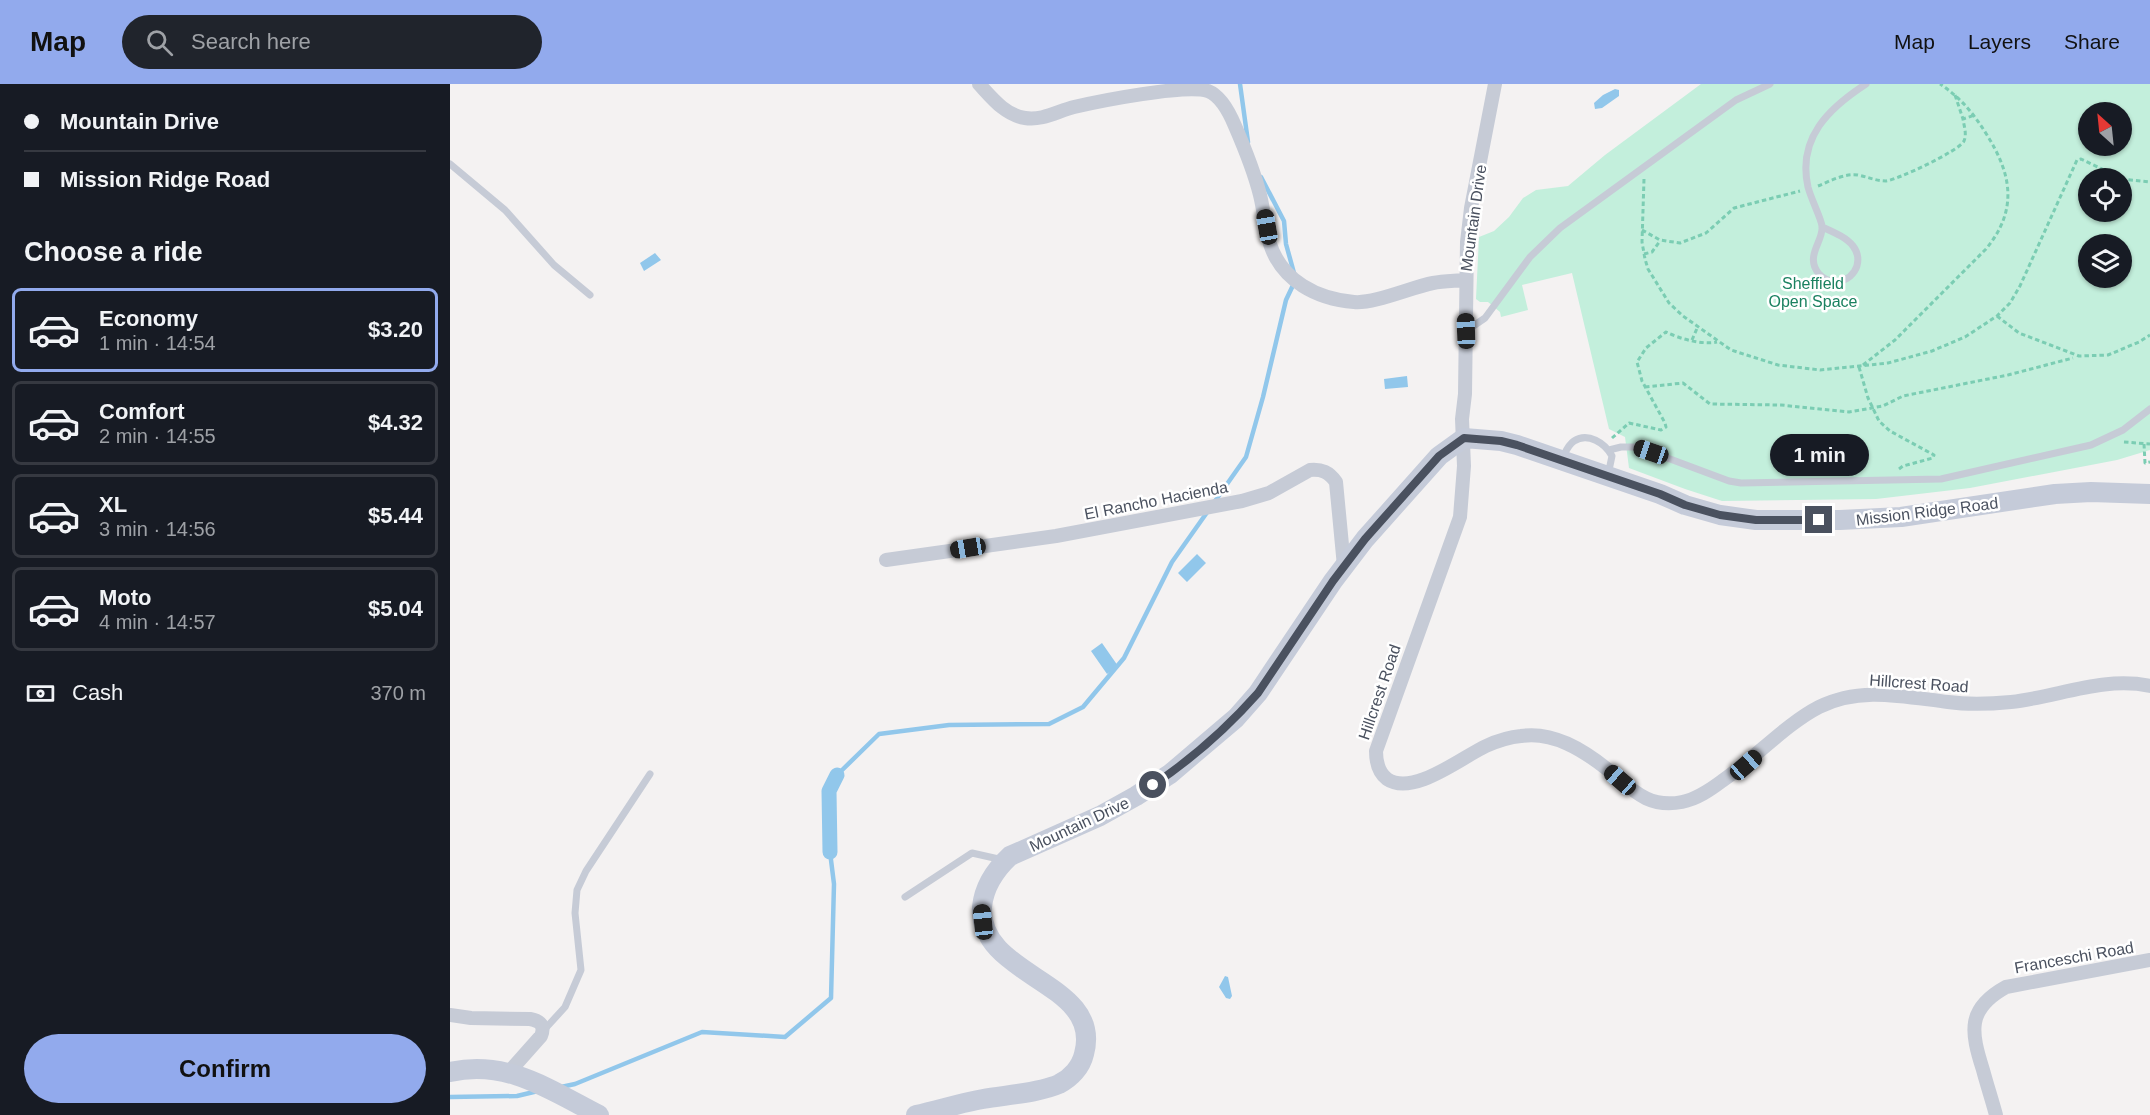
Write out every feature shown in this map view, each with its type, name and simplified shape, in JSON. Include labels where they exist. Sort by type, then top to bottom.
[{"type":"main road","name":"Mission Ridge Road","points":[[1464,438],[1501,441],[1694,508],[1720,515],[1756,520],[1901,517],[2055,494],[2091,492],[2150,494]]},
{"type":"main road","name":"Mountain Drive","points":[[916,1115],[975,1100],[1052,1087],[1068,1078],[1079,1065],[1084,1056],[1086,1040],[1085,1030],[1078,1013],[1058,992],[1002,955],[986,931],[982,910],[985,891],[994,873],[1010,856],[1100,816],[1136,796],[1170,774],[1236,718],[1258,693],[1365,539],[1439,456],[1464,438]]},
{"type":"main road","points":[[450,1072],[477,1068],[509,1072],[598,1115]]},
{"type":"street","points":[[979,84],[996,103],[1012,114],[1026,119],[1045,117],[1072,107],[1178,89],[1196,88],[1210,92],[1231,116],[1240,137],[1256,181],[1270,244],[1279,263],[1288,275],[1307,290],[1328,298],[1356,303],[1434,283],[1465,280]]},
{"type":"street","name":"Mountain Drive","points":[[1464,438],[1462,418],[1466,331],[1465,280],[1471,208],[1495,84]]},
{"type":"street","name":"Hillcrest Road","points":[[1464,438],[1460,517],[1376,751],[1376,759],[1383,775],[1398,783],[1407,784],[1433,775],[1498,741],[1535,734],[1563,741],[1590,756],[1642,797],[1667,804],[1699,796],[1746,765],[1806,714],[1821,706],[1852,696],[1907,696],[1973,704],[2011,702],[2051,696],[2100,684],[2150,686]]},
{"type":"street","name":"El Rancho Hacienda","points":[[886,560],[1056,536],[1242,501],[1269,493],[1318,469],[1325,471],[1336,482],[1344,567]]},
{"type":"street","name":"Franceschi Road","points":[[1996,1115],[1974,1043],[1974,1028],[1978,1012],[1992,994],[2006,987],[2150,960]]},
{"type":"street","points":[[450,1015],[471,1018],[530,1019],[542,1024],[544,1030],[541,1036],[509,1072]]},
{"type":"lane","points":[[1466,331],[1488,314],[1525,263],[1545,241],[1571,219],[1736,100],[1770,84]]},
{"type":"lane","points":[[1822,227],[1843,238],[1856,250],[1858,264],[1847,278],[1836,281],[1826,279],[1815,267],[1814,256],[1822,227],[1807,184],[1806,163],[1816,130],[1826,115],[1842,100],[1866,84]]},
{"type":"lane","points":[[450,164],[505,210],[554,265],[590,295]]},
{"type":"lane","points":[[1607,448],[1638,447],[1740,483],[1950,477],[2091,445],[2110,437],[2150,409]]},
{"type":"lane","points":[[1561,461],[1568,447],[1577,439],[1592,439],[1607,448],[1612,460],[1607,477]]},
{"type":"lane","points":[[544,1030],[565,1007],[581,970],[575,913],[577,890],[586,871],[650,774]]},
{"type":"lane","points":[[905,897],[972,853],[1006,860]]},
{"type":"path","points":[[1859,367],[1889,346],[1986,249],[2004,222],[2009,195],[2006,174],[1977,119],[1955,95],[1940,84]]},
{"type":"path","points":[[1955,95],[1964,118]]},
{"type":"path","points":[[1642,168],[1645,186],[1642,236],[1644,254],[1648,269],[1664,296],[1676,309],[1717,342],[1739,353],[1788,367],[1820,370],[1894,362],[1932,351],[1965,337],[1997,316],[2010,303],[2020,286],[2077,159],[2099,168]]},
{"type":"path","points":[[2132,180],[2150,182]]},
{"type":"path","points":[[1644,254],[1652,252],[1660,240]]},
{"type":"path","points":[[1997,316],[2019,333],[2079,356],[2108,356],[2139,342],[2150,334]]},
{"type":"path","points":[[1692,340],[1698,326]]},
{"type":"path","points":[[1607,448],[1629,423],[1661,430],[1666,427],[1637,369],[1636,362],[1646,348],[1664,333],[1707,343],[1717,342]]},
{"type":"path","points":[[1645,387],[1683,383],[1710,404],[1781,405],[1848,412],[1883,406],[1903,396],[2008,375],[2073,358]]},
{"type":"path","points":[[1859,367],[1879,421],[1890,431],[1934,454],[1933,458],[1900,467],[1899,480]]},
{"type":"path","points":[[2110,437],[2115,442],[2150,444]]},
{"type":"path","points":[[2144,444],[2145,463],[2150,462]]},
{"type":"green space","name":"Sheffield Open Space","points":[[1701,84],[2150,84],[2150,450],[2117,460],[1970,488],[1876,499],[1722,501],[1629,468],[1625,437],[1609,429],[1572,273],[1522,285],[1528,310],[1501,317],[1500,312],[1488,302],[1480,302],[1476,299],[1479,237],[1494,231],[1509,217],[1523,198],[1536,190],[1568,186],[1605,155]]},
{"type":"water","points":[[1615,89],[1619,90],[1619,96],[1602,108],[1595,109],[1594,103]]},
{"type":"water","points":[[655,253],[661,260],[644,271],[640,263]]},
{"type":"water","points":[[1407,376],[1408,387],[1385,389],[1384,379]]},
{"type":"water","points":[[1197,554],[1206,563],[1187,582],[1178,573]]},
{"type":"water","points":[[1102,643],[1118,666],[1107,674],[1091,651]]},
{"type":"water","points":[[1225,976],[1228,977],[1232,996],[1230,999],[1226,998],[1219,987]]},
{"type":"waterway","points":[[1240,84],[1248,142]]},
{"type":"waterway","points":[[1261,177],[1284,221],[1286,244],[1294,273]]},
{"type":"waterway","points":[[1213,504],[1246,457],[1286,300],[1295,281]]},
{"type":"waterway","points":[[837,775],[879,734],[949,725],[1049,724],[1083,707],[1124,658],[1172,562],[1208,511]]},
{"type":"waterway","points":[[830,852],[829,791],[837,775]]},
{"type":"waterway","points":[[561,1087],[575,1084],[702,1032],[785,1037],[831,998],[834,884],[830,852]]},
{"type":"waterway","points":[[450,1097],[517,1096],[538,1091]]},
{"type":"route","points":[[1153,785],[1170,774],[1236,718],[1258,693],[1333,581],[1365,539],[1439,456],[1464,438],[1501,441],[1517,445],[1660,494],[1685,505],[1720,515],[1756,520],[1819,520]]}]
